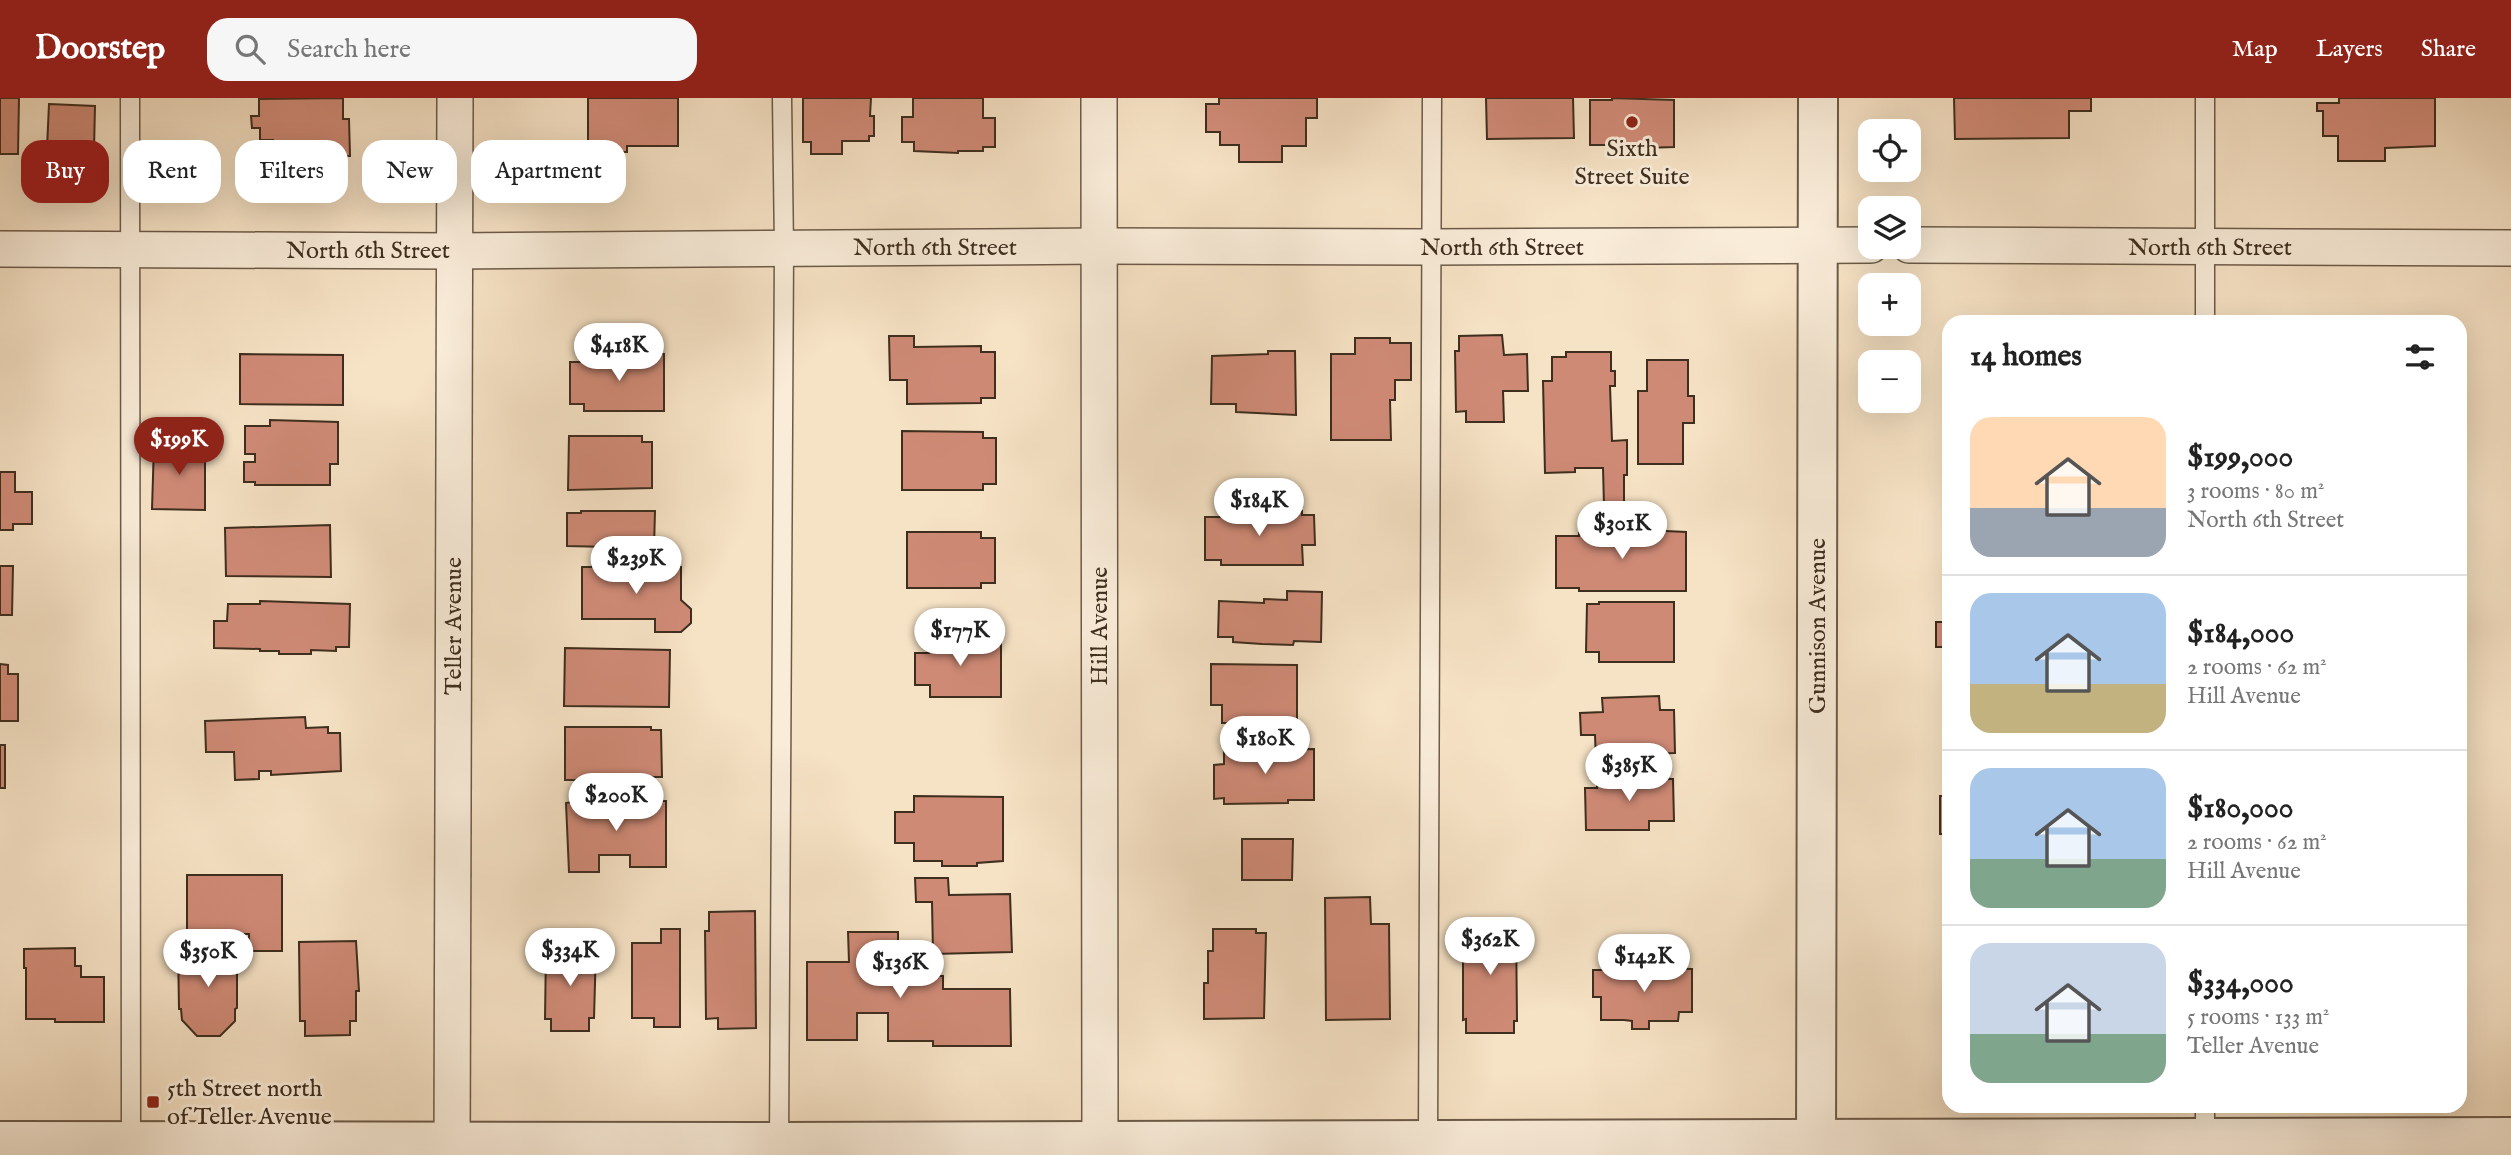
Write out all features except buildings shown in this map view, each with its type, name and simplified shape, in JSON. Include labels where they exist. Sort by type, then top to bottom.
[{"type":"street","name":"Teller Avenue","points":[[452,1148],[455,98]]},
{"type":"street","name":"Hill Avenue","points":[[1099,98],[1100,1148]]},
{"type":"street","name":"Gunnison Avenue","points":[[1816,1147],[1818,98]]},
{"type":"street","name":"North 6th Street","points":[[0,249],[455,251],[1099,246],[1858,245]]},
{"type":"street","name":"North 6th Street","points":[[1921,245],[2511,248]]},
{"type":"street","points":[[0,1141],[131,1148],[779,1149],[1100,1148],[1427,1140],[1816,1147],[2205,1133],[2511,1138]]},
{"type":"lane","points":[[130,98],[131,1148]]},
{"type":"lane","points":[[779,1149],[784,248],[782,98]]},
{"type":"lane","points":[[1427,1140],[1432,98]]},
{"type":"lane","points":[[2205,98],[2205,315]]},
{"type":"place","name":"Sixth Street Suite","points":[[1632,122]]},
{"type":"place","name":"5th Street north of Teller Avenue","points":[[153,1102]]}]
